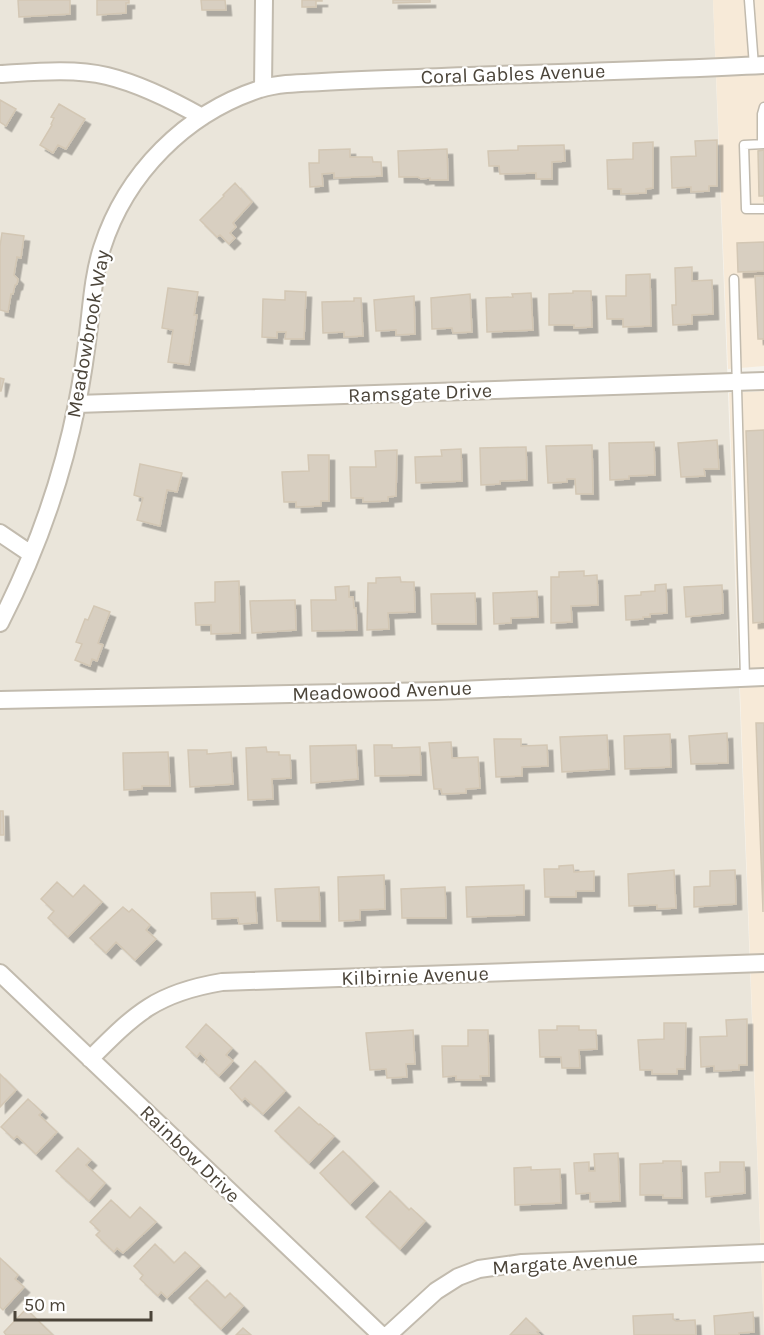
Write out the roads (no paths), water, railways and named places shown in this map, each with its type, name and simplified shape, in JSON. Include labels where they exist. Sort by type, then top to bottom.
[{"type":"street","points":[[263,88],[264,0]]},
{"type":"street","name":"Coral Gables Avenue","points":[[263,88],[359,80],[759,65]]},
{"type":"street","points":[[0,74],[76,73],[106,76],[171,100],[201,117]]},
{"type":"street","name":"Meadowbrook Way","points":[[0,623],[31,554],[52,495],[77,404],[96,270],[101,250],[118,207],[137,178],[180,132],[224,104],[263,88]]},
{"type":"street","name":"Ramsgate Drive","points":[[77,404],[764,381]]},
{"type":"street","points":[[0,533],[31,554]]},
{"type":"street","name":"Meadowood Avenue","points":[[0,700],[436,691],[764,677]]},
{"type":"street","name":"Kilbirnie Avenue","points":[[90,1059],[137,1014],[156,1002],[195,986],[222,982],[764,963]]},
{"type":"street","name":"Rainbow Drive","points":[[0,973],[381,1335]]},
{"type":"street","name":"Margate Avenue","points":[[388,1335],[436,1291],[458,1277],[479,1269],[522,1263],[764,1253]]},
{"type":"lane","points":[[749,0],[759,65]]},
{"type":"lane","points":[[764,107],[762,114],[763,144],[744,145],[746,209],[764,209]]},
{"type":"lane","points":[[734,279],[745,678]]}]
